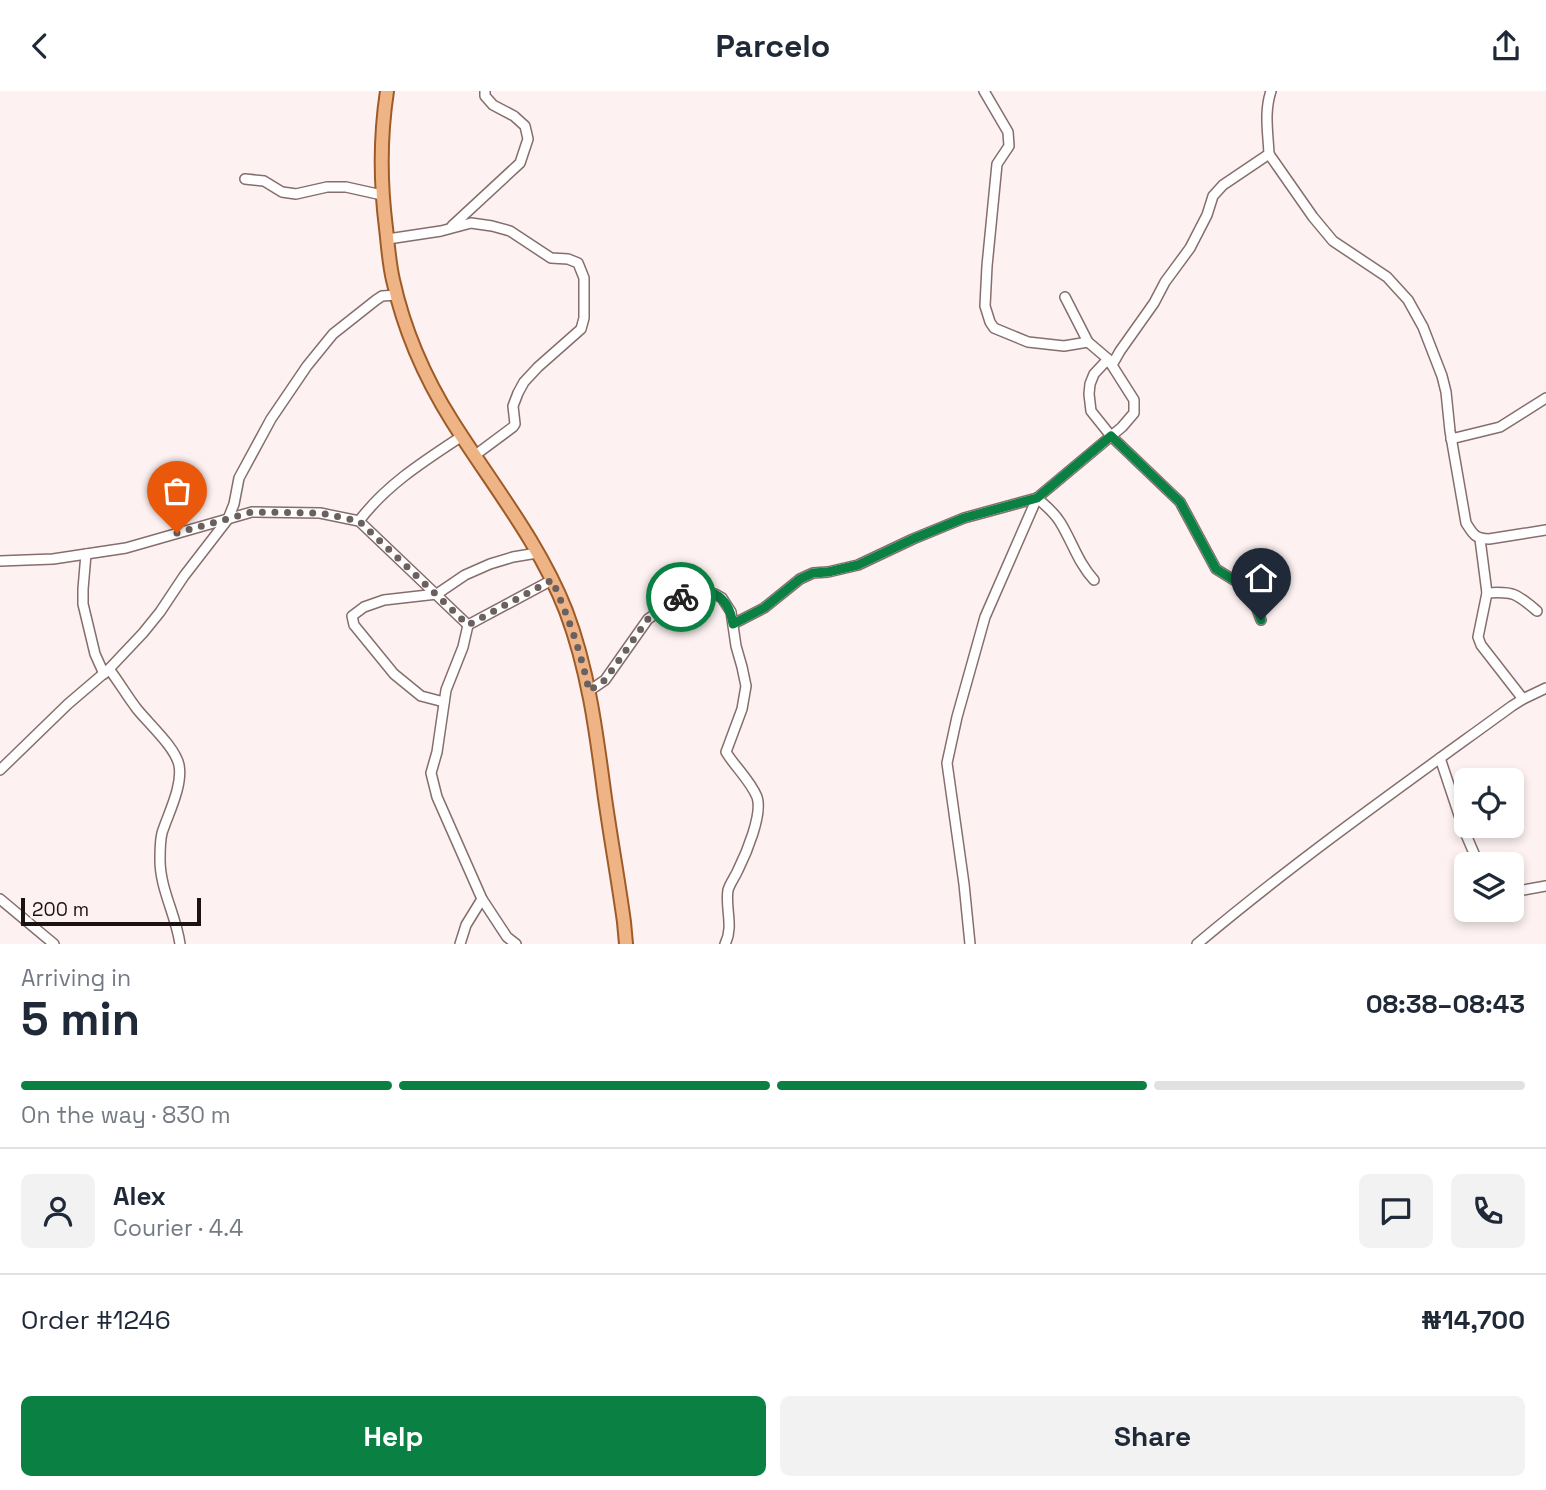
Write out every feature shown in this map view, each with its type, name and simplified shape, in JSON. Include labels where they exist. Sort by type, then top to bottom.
[{"type":"main road","points":[[387,91],[382,131],[382,195],[393,279],[404,322],[426,375],[552,580],[582,656],[626,944]]},
{"type":"street","points":[[451,227],[520,163],[528,139],[525,126],[514,116],[493,105],[485,96],[485,91]]},
{"type":"street","points":[[984,91],[1008,132],[1009,146],[997,164],[986,279],[985,306],[990,322],[994,328],[1028,342],[1064,346],[1087,342]]},
{"type":"street","points":[[1271,91],[1267,102],[1269,153],[1333,241],[1387,277],[1408,300],[1423,327],[1447,392],[1451,439],[1466,523],[1480,539],[1546,530]]},
{"type":"street","points":[[1261,620],[1250,590],[1216,569],[1180,502],[1102,427],[1091,411],[1089,394],[1094,374],[1120,351],[1190,248],[1207,215],[1213,196],[1223,185],[1269,153]]},
{"type":"street","points":[[246,179],[264,181],[282,192],[296,194],[327,187],[346,187],[382,195]]},
{"type":"street","points":[[387,239],[471,223],[510,231],[551,258],[568,259],[578,263],[584,278],[581,329],[524,382],[513,407],[513,427],[474,456]]},
{"type":"street","points":[[0,770],[68,704],[107,671],[152,623],[228,519],[239,478],[271,419],[307,366],[333,334],[382,296],[397,295]]},
{"type":"street","points":[[733,624],[764,608],[800,579],[813,573],[858,565],[964,518],[1037,498],[1131,417],[1134,400],[1110,362],[1087,342],[1065,297]]},
{"type":"street","points":[[1451,439],[1500,427],[1546,398]]},
{"type":"street","points":[[359,521],[384,492],[419,464],[462,436]]},
{"type":"street","points":[[1037,498],[1061,524],[1086,572],[1094,580]]},
{"type":"street","points":[[970,944],[947,763],[985,617],[1037,498]]},
{"type":"street","points":[[0,561],[53,559],[126,548],[252,512],[320,513],[359,521],[468,625]]},
{"type":"street","points":[[1480,539],[1487,593],[1478,637],[1481,645],[1523,699]]},
{"type":"street","points":[[444,702],[421,696],[394,674],[352,622],[352,616],[364,607],[384,600],[437,594],[465,575],[490,564],[537,553]]},
{"type":"street","points":[[86,554],[83,604],[94,655],[170,747],[179,764],[178,780],[162,836],[160,860],[161,878],[180,944]]},
{"type":"street","points":[[516,944],[507,937],[482,899],[437,797],[431,773],[437,752],[446,690],[463,647],[468,625],[552,580]]},
{"type":"street","points":[[589,691],[605,680],[648,619],[691,592],[704,591],[723,598],[731,612],[746,686],[742,709],[726,752],[752,787],[759,808],[738,871],[728,887],[729,929],[725,944]]},
{"type":"street","points":[[1487,593],[1509,591],[1537,611]]},
{"type":"street","points":[[1197,944],[1327,841],[1440,758],[1523,699],[1546,688]]},
{"type":"street","points":[[1440,758],[1473,852]]},
{"type":"street","points":[[1524,891],[1546,886]]},
{"type":"street","points":[[0,899],[54,944]]},
{"type":"street","points":[[460,944],[466,925],[482,899]]},
{"type":"way so far","points":[[177,533],[252,512],[320,513],[359,521],[468,625],[552,580],[582,656],[589,691],[605,680],[648,619],[681,597]]},
{"type":"route","points":[[681,597],[691,592],[704,591],[723,598],[731,612],[733,624],[764,608],[800,579],[813,573],[858,565],[964,518],[1037,498],[1111,436],[1180,502],[1216,569],[1250,590],[1261,620]]}]
